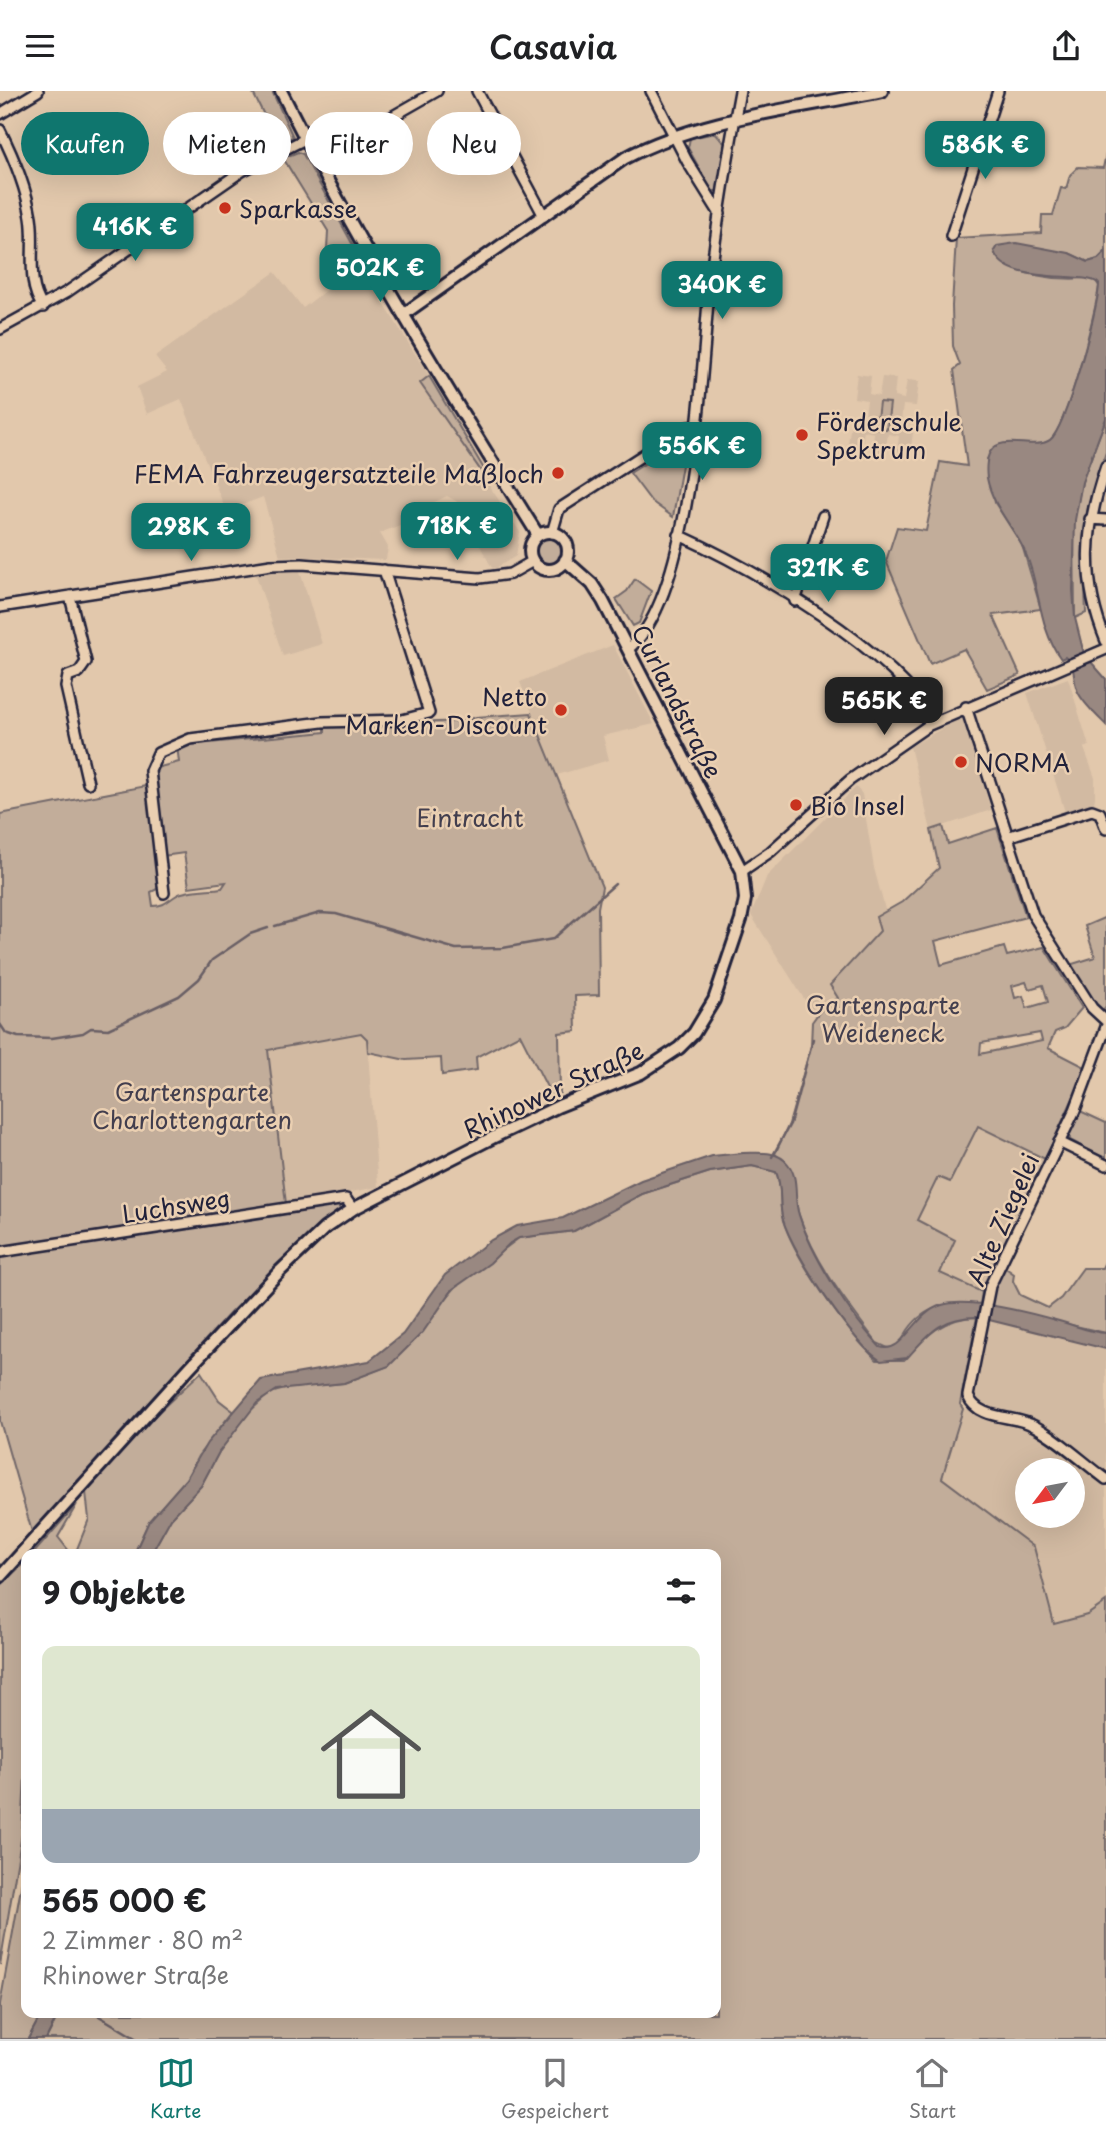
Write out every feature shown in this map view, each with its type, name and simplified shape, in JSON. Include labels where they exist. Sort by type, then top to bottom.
[{"type":"main road","points":[[281,91],[305,139]]},
{"type":"main road","points":[[404,314],[625,158],[673,135],[882,91]]},
{"type":"main road","points":[[325,175],[452,401],[538,535]]},
{"type":"main road","points":[[552,533],[566,543],[565,560],[549,570],[533,561],[530,547],[538,535],[552,533]]},
{"type":"main road","name":"Curlandstraße","points":[[565,560],[592,584],[742,871]]},
{"type":"main road","name":"Rhinower Straße","points":[[25,1549],[311,1240],[353,1209],[559,1106],[641,1073],[679,1048],[694,1033],[713,1000],[741,920],[745,899],[742,871]]},
{"type":"main road","name":"Rhinower Straße","points":[[0,1577],[21,1554]]},
{"type":"street","points":[[0,114],[38,91]]},
{"type":"street","points":[[400,112],[437,91]]},
{"type":"street","points":[[477,91],[544,216]]},
{"type":"street","points":[[651,91],[673,135],[720,214]]},
{"type":"street","points":[[628,649],[645,632],[671,578],[698,425],[708,300],[740,91]]},
{"type":"street","points":[[951,236],[998,91]]},
{"type":"street","points":[[0,130],[27,198],[34,236],[33,289],[43,307]]},
{"type":"street","points":[[0,329],[43,307],[242,171],[305,139]]},
{"type":"street","points":[[552,533],[559,509],[685,428],[698,425]]},
{"type":"street","points":[[1106,466],[1090,519],[1088,582],[1092,609],[1106,641]]},
{"type":"street","points":[[795,600],[824,516]]},
{"type":"street","points":[[1090,519],[1106,520]]},
{"type":"street","points":[[679,535],[714,551],[795,600],[878,659],[909,690],[935,722]]},
{"type":"street","points":[[0,607],[271,565],[302,564],[496,578],[533,561]]},
{"type":"street","points":[[164,893],[150,771],[158,753],[167,747],[218,735],[339,721],[402,720],[429,713],[384,570]]},
{"type":"street","points":[[70,596],[86,662],[79,672],[68,676],[66,687],[88,783]]},
{"type":"street","points":[[742,871],[770,852],[860,772],[935,722],[1106,649]]},
{"type":"street","points":[[966,707],[1033,915],[1091,1009],[1106,1024]]},
{"type":"street","points":[[1007,837],[1093,810],[1100,813],[1106,829]]},
{"type":"street","name":"Alte Ziegelei","points":[[1106,1024],[1059,1142],[995,1271],[981,1323],[968,1396],[979,1409],[1012,1421],[1029,1423],[1106,1479]]},
{"type":"street","points":[[1059,1142],[1106,1165]]},
{"type":"street","name":"Luchsweg","points":[[0,1252],[346,1199],[353,1209]]},
{"type":"shaded area","points":[[1016,243],[1069,253],[1088,262],[1098,259],[1106,251],[1106,418],[1082,482],[1075,520],[1073,590],[1075,618],[1084,654],[1106,679],[1106,725],[1082,698],[1077,689],[1072,665],[1065,657],[1061,659],[1053,646],[1027,558],[1001,513],[989,487],[986,472],[990,452],[995,446],[1044,443],[1057,431],[1073,391],[1094,316],[1099,284],[1079,278],[1029,274],[1001,262],[994,251],[997,246]]},
{"type":"shaded area","points":[[359,264],[429,376],[421,383],[520,532],[516,556],[496,568],[492,568],[456,501],[447,496],[408,515],[410,521],[380,533],[388,547],[386,560],[280,556],[263,497],[226,511],[181,399],[147,414],[137,387],[167,372],[155,357],[275,272],[303,308]]},
{"type":"shaded area","points":[[857,374],[871,376],[869,394],[879,396],[882,377],[896,378],[894,397],[904,399],[907,380],[919,381],[916,406],[903,405],[900,430],[913,432],[910,456],[897,454],[899,436],[888,434],[885,454],[872,452],[874,433],[864,431],[861,450],[847,449],[851,424],[864,426],[867,400],[854,398]]},
{"type":"shaded area","points":[[299,568],[322,644],[283,656],[255,572]]},
{"type":"shaded area","points":[[613,645],[654,724],[603,736],[609,760],[557,775],[520,682]]},
{"type":"shaded area","points":[[1068,678],[1089,746],[1084,748],[1095,778],[1095,798],[1093,807],[1066,815],[1027,693]]},
{"type":"shaded area","points":[[962,717],[991,810],[931,830],[910,747]]},
{"type":"shaded area","points":[[856,787],[862,794],[874,868],[886,913],[880,931],[830,985],[839,998],[815,1016],[751,915],[767,876]]},
{"type":"shaded area","points":[[345,1033],[362,1033],[367,1039],[378,1187],[286,1204],[268,1050]]},
{"type":"shaded area","points":[[978,1126],[1045,1159],[982,1292],[940,1274],[917,1220],[939,1177],[950,1181]]},
{"type":"shaded area","points":[[773,1154],[788,1164],[794,1176],[799,1215],[822,1267],[880,1347],[896,1345],[932,1309],[954,1303],[968,1303],[1017,1310],[1106,1333],[1106,1349],[977,1317],[944,1324],[929,1334],[907,1358],[881,1361],[840,1317],[798,1253],[783,1220],[776,1172],[752,1166],[710,1172],[642,1194],[574,1231],[519,1238],[453,1289],[423,1332],[389,1366],[344,1383],[277,1390],[257,1403],[219,1452],[201,1486],[171,1518],[154,1549],[136,1549],[149,1521],[186,1479],[207,1443],[261,1380],[369,1361],[403,1334],[445,1275],[491,1240],[517,1226],[563,1218],[641,1180],[712,1156]]},
{"type":"shaded area","points":[[985,1319],[1106,1349],[1106,1602],[1087,1615],[1054,1624],[1034,1547],[942,1478],[963,1409],[970,1409],[974,1399],[972,1388]]},
{"type":"shaded area","points":[[39,2018],[56,2018],[46,2039],[28,2039]]},
{"type":"green space","points":[[252,91],[272,91],[282,112],[262,112]]},
{"type":"green space","points":[[716,133],[725,144],[718,191],[712,191],[688,148],[690,138]]},
{"type":"green space","points":[[298,152],[303,154],[305,175],[315,175],[359,256],[359,264],[347,274],[327,249],[328,231],[291,171],[291,155]]},
{"type":"green space","points":[[1106,154],[1106,251],[1098,259],[1088,262],[1069,253],[994,251],[999,259],[1022,272],[1052,278],[1090,277],[1094,278],[1099,286],[1080,367],[1057,431],[1045,442],[996,446],[987,459],[995,503],[1022,545],[1041,609],[993,615],[1020,675],[987,689],[964,649],[930,664],[886,561],[897,527],[926,531],[940,462],[967,466],[954,370],[960,365],[953,346],[952,306],[956,238],[1041,233],[1042,215],[1053,215],[1061,188],[1066,189],[1070,175],[1078,167],[1103,168]]},
{"type":"green space","points":[[429,376],[484,469],[481,471],[420,383]]},
{"type":"green space","points":[[879,402],[890,403],[887,429],[876,428]]},
{"type":"green space","points":[[1106,418],[1106,452],[1088,507],[1083,541],[1086,613],[1075,618],[1074,520],[1082,482]]},
{"type":"green space","points":[[681,441],[686,442],[673,517],[651,501],[630,473]]},
{"type":"green space","points":[[549,538],[558,542],[562,551],[558,560],[549,564],[540,560],[536,551],[540,542]]},
{"type":"green space","points":[[635,579],[651,591],[639,623],[633,626],[616,599],[627,591]]},
{"type":"green space","points":[[531,713],[602,887],[598,908],[599,995],[575,996],[576,1031],[559,1033],[560,1093],[552,1097],[520,1034],[476,1057],[477,1070],[442,1075],[441,1058],[406,1060],[368,1052],[367,1039],[361,1033],[268,1050],[286,1204],[0,1249],[0,814],[146,786],[158,883],[157,889],[151,892],[153,906],[157,906],[182,893],[222,888],[226,882],[189,887],[184,853],[162,856],[156,768],[179,762],[177,746],[325,732],[325,726],[466,721],[476,717]]},
{"type":"green space","name":"Gartensparte Weideneck","points":[[943,826],[948,844],[997,828],[1026,917],[935,941],[941,965],[1004,947],[1007,956],[1044,947],[1082,1008],[1065,1028],[1055,1032],[1048,1048],[1087,1068],[1045,1159],[978,1126],[950,1182],[938,1177],[917,1220],[955,1240],[940,1273],[982,1292],[980,1305],[949,1305],[931,1310],[915,1321],[899,1344],[890,1349],[877,1343],[823,1266],[799,1215],[789,1167],[775,1154],[789,1124],[811,1046],[812,1022],[820,1011],[838,998],[830,985],[880,931],[876,917],[902,902],[939,868],[931,830]],"holes":[[[1026,982],[1029,989],[1043,985],[1048,1002],[1027,1008],[1023,996],[1015,998],[1012,986]],[[1040,1033],[1042,1041],[980,1054],[981,1043]]]},
{"type":"green space","points":[[1106,917],[1106,1006],[1100,1014],[1069,965],[1095,957],[1085,926]]},
{"type":"green space","points":[[1078,1110],[1106,1123],[1106,1159],[1070,1140],[1069,1128]]},
{"type":"green space","points":[[752,1166],[776,1172],[783,1220],[789,1236],[837,1314],[877,1360],[904,1360],[936,1329],[955,1320],[977,1317],[960,1404],[963,1409],[942,1478],[1034,1547],[1054,1624],[1087,1615],[1106,1602],[1106,2039],[46,2039],[56,2018],[721,2018],[721,1549],[154,1549],[171,1518],[201,1486],[219,1452],[249,1412],[270,1393],[289,1388],[344,1383],[388,1366],[460,1282],[519,1238],[574,1231],[642,1194],[710,1172]]},
{"type":"green space","points":[[337,1203],[340,1209],[313,1230],[230,1313],[74,1485],[74,1489],[57,1504],[59,1506],[32,1532],[0,1421],[0,1255]]},
{"type":"green space","points":[[1106,1260],[1106,1333],[988,1306],[1003,1266],[1014,1274],[1013,1281],[1020,1295],[1048,1308],[1061,1298],[1083,1268],[1102,1268]]},
{"type":"green space","points":[[201,1372],[219,1400],[233,1411],[198,1456],[186,1479],[149,1521],[136,1549],[77,1549],[89,1519],[86,1492],[147,1423]]},
{"type":"green space","points":[[77,1504],[58,1537],[67,1549],[37,1549]]},
{"type":"green space","points":[[32,1532],[33,1536],[15,1552]]},
{"type":"green space","points":[[21,1566],[21,1840],[0,1965],[0,1586]]},
{"type":"green space","points":[[21,1888],[21,2018],[39,2018],[28,2039],[0,2039],[0,2004]]},
{"type":"waterway","points":[[275,926],[320,913],[336,914],[456,949],[503,948],[553,939],[615,884]]},
{"type":"waterway","points":[[0,1024],[6,1033],[18,1037],[52,1038],[83,1033],[91,1028],[108,1029],[179,996],[199,979],[212,960],[250,934],[268,928]]},
{"type":"waterway","points":[[772,1157],[790,1124],[813,1039]]},
{"type":"waterway","points":[[102,2018],[137,2039]]},
{"type":"place","name":"Sparkasse","points":[[225,208]]},
{"type":"place","name":"Förderschule Spektrum","points":[[802,435]]},
{"type":"place","name":"FEMA Fahrzeugersatzteile Maßloch","points":[[558,473]]},
{"type":"place","name":"Netto Marken-Discount","points":[[561,710]]},
{"type":"place","name":"NORMA","points":[[961,762]]},
{"type":"place","name":"Bio Insel","points":[[796,805]]},
{"type":"park label","name":"Eintracht","points":[[470,817]]},
{"type":"park label","name":"Gartensparte Charlottengarten","points":[[192,1105]]}]
